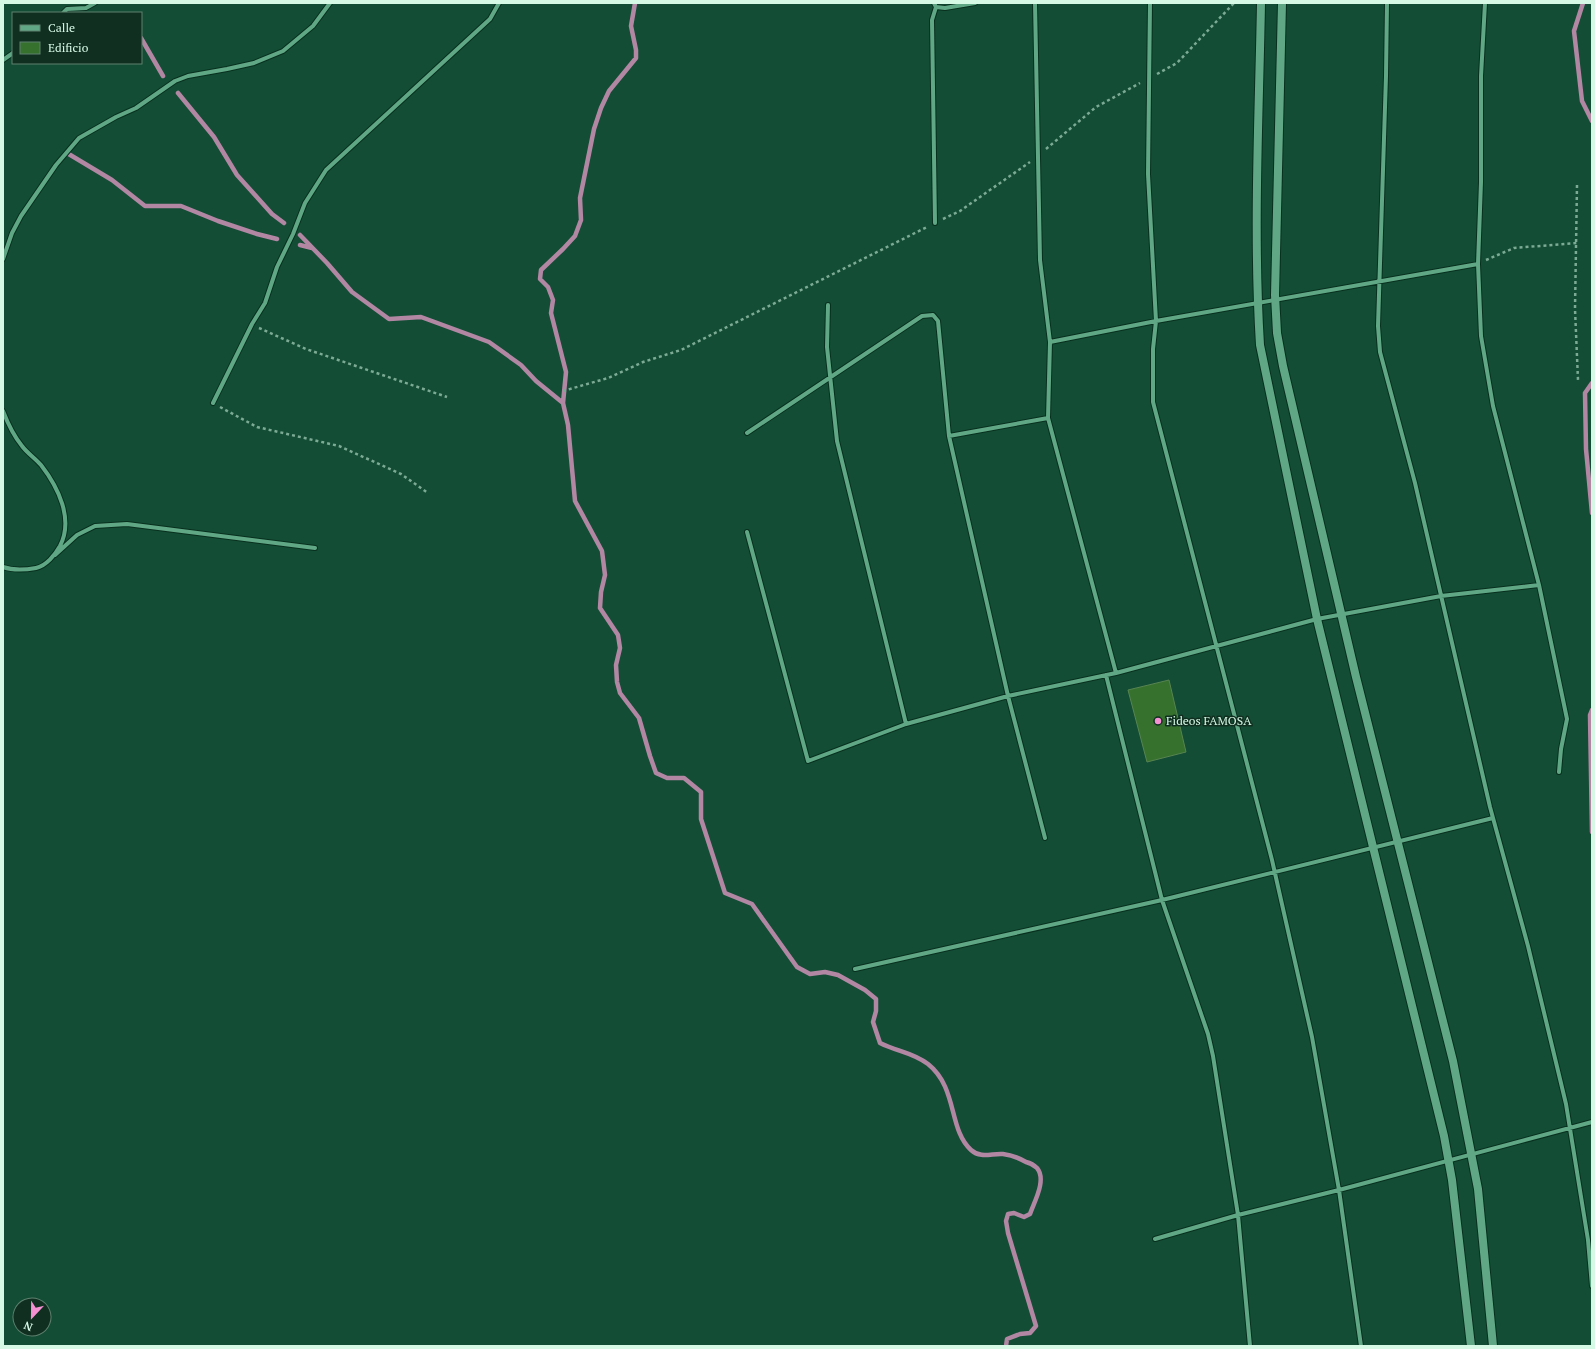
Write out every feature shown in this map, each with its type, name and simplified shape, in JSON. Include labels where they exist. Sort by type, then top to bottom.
[{"type":"main road","points":[[1261,3],[1257,303],[1260,345],[1317,619],[1449,1160],[1471,1346]]},
{"type":"main road","points":[[1282,3],[1276,299],[1277,333],[1283,366],[1342,614],[1453,1060],[1478,1189],[1493,1346]]},
{"type":"street","points":[[64,12],[67,9],[86,8],[95,3]]},
{"type":"street","points":[[3,258],[12,233],[21,216],[56,165],[79,138],[116,116],[136,108],[175,81],[188,76],[254,63],[283,51],[313,26],[330,3]]},
{"type":"street","points":[[213,403],[252,324],[265,302],[277,267],[293,234],[305,203],[326,170],[490,19],[499,3]]},
{"type":"street","points":[[935,223],[932,20],[935,5],[945,8],[975,3]]},
{"type":"street","points":[[1035,3],[1040,260],[1050,342],[1048,418],[1116,673]]},
{"type":"street","points":[[1150,3],[1148,174],[1156,320],[1153,349],[1153,402],[1274,872],[1312,1037],[1339,1190],[1361,1346]]},
{"type":"street","points":[[1387,3],[1385,123],[1378,326],[1380,352],[1415,483],[1493,818],[1528,946],[1566,1104],[1588,1240],[1592,1286]]},
{"type":"street","points":[[1484,3],[1481,76],[1481,182],[1478,264],[1481,336],[1493,406],[1539,585],[1567,719],[1561,749],[1559,772]]},
{"type":"street","points":[[3,60],[12,54]]},
{"type":"street","points":[[1050,342],[1156,320],[1478,264]]},
{"type":"street","points":[[828,305],[827,347],[837,440],[906,724]]},
{"type":"street","points":[[747,433],[922,316],[933,315],[938,321],[949,436],[1008,696],[1044,838]]},
{"type":"street","points":[[3,411],[10,430],[23,447],[40,464],[53,482],[65,510],[65,528],[61,543],[55,555]]},
{"type":"street","points":[[949,436],[1048,418]]},
{"type":"street","points":[[3,567],[24,570],[40,567],[78,534],[96,526],[127,524],[316,548]]},
{"type":"street","points":[[747,532],[808,761],[906,724],[1008,696],[1116,673],[1317,619],[1441,596],[1539,585]]},
{"type":"street","points":[[1106,675],[1162,900],[1208,1034],[1238,1215],[1250,1346]]},
{"type":"street","points":[[855,969],[1162,900],[1493,818]]},
{"type":"street","points":[[1155,1239],[1238,1215],[1339,1190],[1592,1122]]},
{"type":"path","points":[[563,391],[608,378],[643,362],[681,350],[960,211],[1038,156],[1096,107],[1177,63],[1234,3]]},
{"type":"path","points":[[1577,185],[1575,309],[1578,380]]},
{"type":"path","points":[[1478,264],[1514,248],[1577,243]]},
{"type":"path","points":[[252,324],[306,349],[447,398]]},
{"type":"path","points":[[213,403],[257,427],[339,446],[402,474],[428,493]]},
{"type":"building","name":"Fideos FAMOSA","points":[[1169,680],[1186,752],[1147,762],[1128,690]]},
{"type":"waterway","points":[[635,3],[631,26],[636,50],[636,58],[609,91],[601,108],[594,129],[580,198],[581,220],[575,236],[541,270],[540,279],[548,287],[553,300],[551,313],[566,372],[563,403],[568,425],[575,501],[602,551],[605,575],[601,592],[600,608],[618,635],[620,648],[616,665],[617,682],[620,693],[639,718],[656,773],[667,778],[684,778],[701,792],[701,819],[725,893],[752,904],[797,967],[810,974],[825,972],[838,975],[865,990],[876,999],[876,1011],[873,1022],[880,1043],[911,1054],[928,1064],[938,1074],[949,1096],[959,1131],[971,1150],[975,1153],[983,1155],[1003,1154],[1012,1156],[1035,1166],[1040,1173],[1041,1179],[1039,1191],[1030,1214],[1024,1217],[1014,1213],[1008,1214],[1006,1221],[1008,1233],[1036,1326],[1030,1333],[1020,1334],[1007,1339],[1006,1346]]},
{"type":"waterway","points":[[1583,3],[1574,31],[1582,101],[1592,121]]},
{"type":"waterway","points":[[142,40],[163,76]]},
{"type":"waterway","points":[[178,93],[214,137],[237,175],[272,214],[284,223]]},
{"type":"waterway","points":[[67,153],[112,180],[145,206],[181,206],[218,221],[277,239]]},
{"type":"waterway","points":[[300,235],[352,292],[389,319],[421,317],[489,342],[521,365],[536,381],[563,403]]},
{"type":"waterway","points":[[300,245],[312,248]]},
{"type":"waterway","points":[[1592,383],[1585,393],[1586,449],[1592,513]]},
{"type":"waterway","points":[[1592,710],[1590,715],[1592,832]]},
{"type":"place","name":"Fideos FAMOSA","points":[[1158,721]]}]
